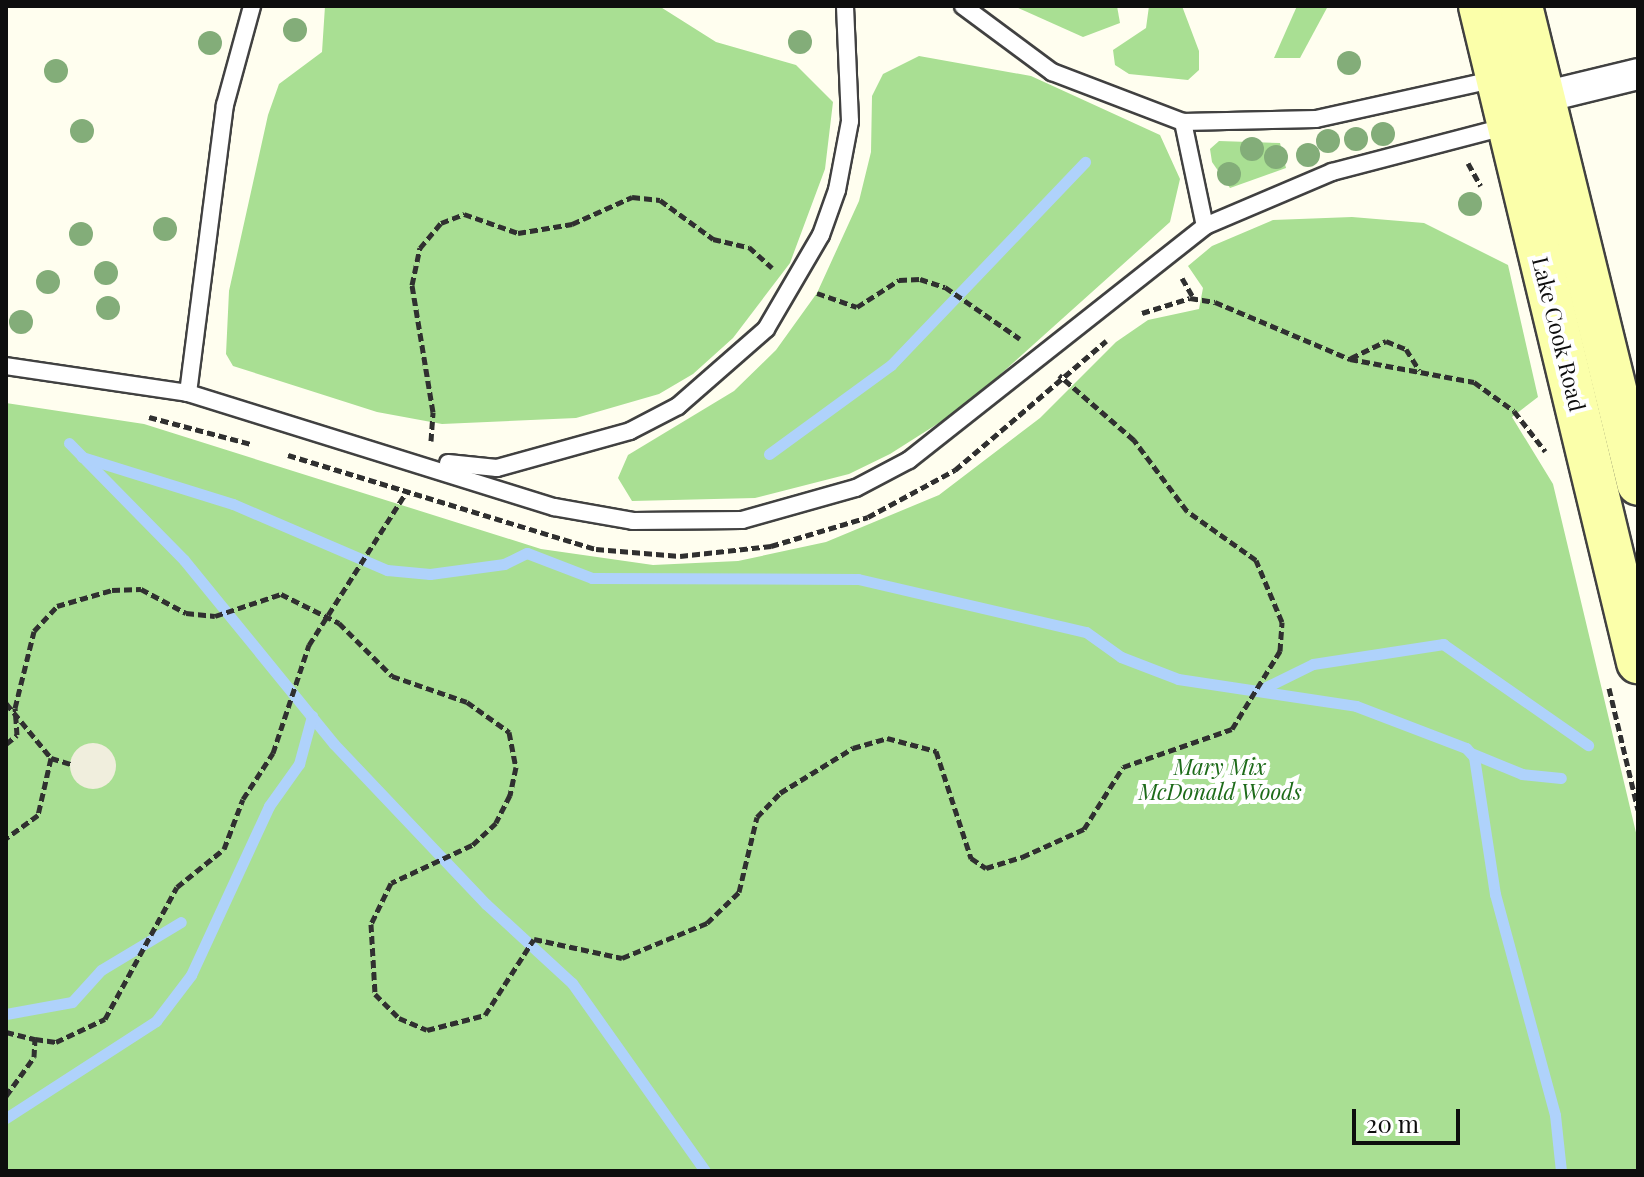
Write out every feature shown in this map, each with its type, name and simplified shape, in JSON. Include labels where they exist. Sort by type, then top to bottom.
[{"type":"main road","name":"Lake Cook Road","points":[[1480,6],[1509,126],[1621,666]]},
{"type":"main road","name":"Lake Cook Road","points":[[1521,6],[1638,484]]},
{"type":"street","points":[[1544,97],[1638,74]]},
{"type":"lane","points":[[188,393],[225,105],[252,6]]},
{"type":"lane","points":[[423,461],[497,468],[630,431],[678,406],[766,329],[821,235],[837,190],[850,121],[845,6]]},
{"type":"lane","points":[[6,366],[188,393],[423,461],[554,507],[633,521],[742,520],[796,509],[909,460],[1205,226],[1332,172],[1509,126],[1544,97],[1498,79],[1316,119],[1183,122],[1052,72],[963,6]]},
{"type":"lane","points":[[1183,122],[1205,226]]},
{"type":"path","points":[[431,441],[433,412],[412,285],[420,248],[441,223],[464,214],[518,233],[572,224],[632,197],[660,200],[713,239],[749,247],[783,275]]},
{"type":"path","points":[[817,293],[857,307],[899,280],[948,289],[973,304],[1030,348]]},
{"type":"path","points":[[1136,316],[1190,298],[1215,302],[1350,359],[1474,382],[1499,396],[1551,460]]},
{"type":"path","points":[[1066,381],[1117,331]]},
{"type":"path","points":[[1350,359],[1386,341],[1406,349],[1419,370]]},
{"type":"path","points":[[6,744],[17,735],[15,708],[34,631],[57,606],[141,589],[186,613],[215,616],[281,594],[339,623],[392,676],[467,702],[509,732],[516,767],[496,823],[429,867],[391,883],[371,924],[375,994],[399,1018],[427,1030],[485,1015],[524,949],[534,939],[622,958],[707,923],[746,878],[757,817],[780,793],[853,748],[887,738],[936,751],[971,858],[986,868],[1084,829],[1123,767],[1232,729],[1256,696],[1260,676],[1280,651],[1282,622],[1256,560],[1187,511],[1134,440],[1059,375]]},
{"type":"path","points":[[6,1032],[56,1042],[105,1019],[177,887],[224,849],[243,799],[262,778],[288,716],[309,645],[365,555],[386,534],[412,484]]},
{"type":"path","points":[[1621,666],[1638,810]]},
{"type":"path","points":[[6,703],[15,708],[51,758],[71,764]]},
{"type":"path","points":[[6,838],[38,815],[51,758]]},
{"type":"path","points":[[6,1096],[34,1057],[35,1039]]},
{"type":"green space","points":[[325,6],[659,6],[716,42],[796,65],[833,102],[825,169],[790,263],[733,338],[693,374],[659,394],[576,418],[442,424],[377,412],[233,366],[226,354],[229,291],[268,115],[279,84],[322,52]]},
{"type":"green space","points":[[1014,6],[1117,6],[1120,23],[1083,37]]},
{"type":"green space","points":[[1149,6],[1182,6],[1199,51],[1199,70],[1188,80],[1129,74],[1115,65],[1113,50],[1146,28]]},
{"type":"green space","points":[[1297,6],[1328,6],[1300,58],[1274,58]]},
{"type":"green space","points":[[919,56],[1031,76],[1160,135],[1180,179],[1170,222],[964,407],[890,454],[849,474],[755,498],[632,501],[618,478],[628,455],[734,391],[776,350],[817,293],[859,201],[871,152],[872,96],[883,74]]},
{"type":"green space","points":[[1219,141],[1280,143],[1286,168],[1230,188],[1212,162],[1210,149]]},
{"type":"green space","name":"Mary Mix McDonald Woods","points":[[1352,217],[1424,223],[1508,265],[1538,397],[1512,417],[1553,484],[1638,841],[1638,1171],[6,1171],[6,403],[144,424],[541,549],[653,565],[738,561],[826,542],[939,495],[1040,418],[1116,342],[1148,320],[1199,309],[1203,288],[1188,266],[1212,246],[1273,220]]},
{"type":"shaded area","points":[[93,743],[109,750],[116,766],[109,782],[93,789],[77,782],[70,766],[77,750]]},
{"type":"waterway","points":[[769,454],[891,365],[1085,162]]},
{"type":"waterway","points":[[69,443],[184,560],[334,744],[486,904],[572,983],[705,1171]]},
{"type":"waterway","points":[[82,457],[233,504],[387,570],[430,574],[504,564],[527,553],[592,578],[858,579],[1086,632],[1121,657],[1178,679],[1356,706],[1466,748],[1474,757],[1495,894],[1555,1115],[1561,1171]]},
{"type":"waterway","points":[[1266,687],[1313,664],[1443,644],[1588,745]]},
{"type":"waterway","points":[[6,1118],[156,1021],[191,975],[269,806],[299,764],[312,716]]},
{"type":"waterway","points":[[1471,753],[1522,774],[1561,778]]},
{"type":"waterway","points":[[6,1014],[72,1002],[101,970],[181,922]]}]
